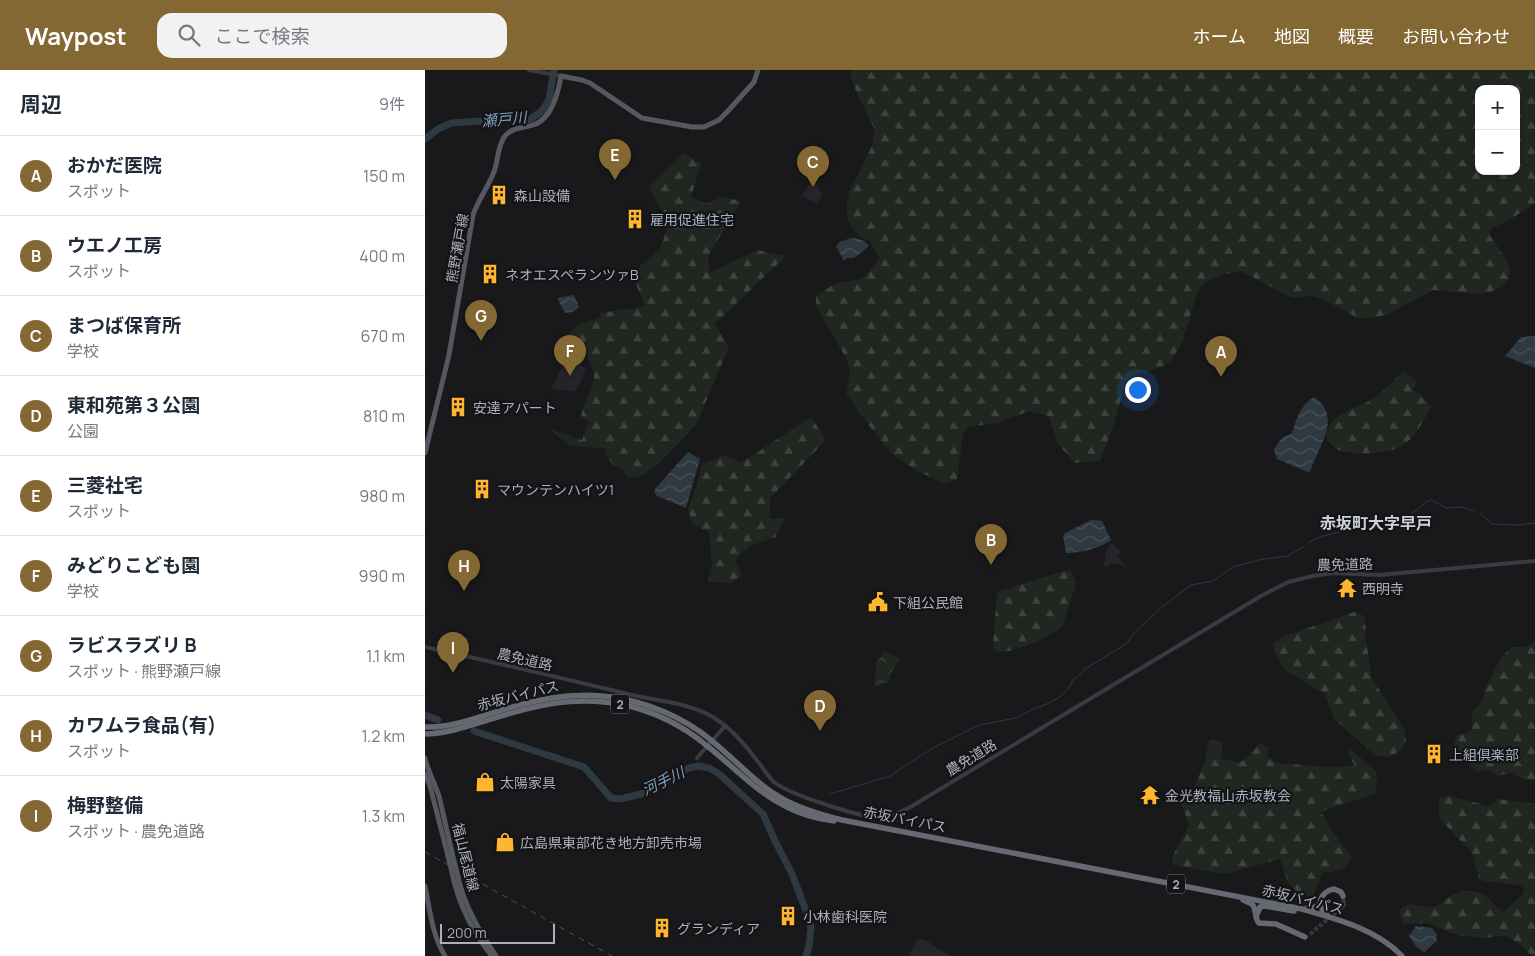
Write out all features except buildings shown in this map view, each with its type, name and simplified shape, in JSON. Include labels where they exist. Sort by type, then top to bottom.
[{"type":"highway","name":"赤坂バイパス","points":[[425,727],[435,728],[457,724],[552,697],[590,695],[627,700],[661,710],[682,721],[709,743],[761,792],[788,808],[825,820],[868,826],[1302,909],[1353,925],[1399,955]]},
{"type":"highway","name":"赤坂バイパス","points":[[425,734],[435,734],[457,729],[553,702],[590,701],[610,703],[646,711],[679,726],[709,743]]},
{"type":"highway","name":"赤坂バイパス","points":[[967,845],[1301,911],[1342,923],[1378,940]]},
{"type":"highway","points":[[1333,918],[1323,911],[1320,904],[1322,895],[1334,889],[1338,890],[1343,896]]},
{"type":"highway","points":[[1241,899],[1252,904],[1259,922],[1276,924],[1308,936]]},
{"type":"highway","points":[[1259,900],[1312,909],[1320,904]]},
{"type":"highway","points":[[1256,917],[1260,907],[1264,906],[1301,911]]},
{"type":"main road","points":[[559,76],[590,83],[642,118],[692,127],[704,127],[719,120],[754,82],[758,70]]},
{"type":"main road","name":"熊野瀬戸線","points":[[425,453],[449,355],[477,202],[493,175],[504,136],[510,131],[543,120],[555,101],[559,76]]},
{"type":"main road","name":"福山尾道線","points":[[425,758],[439,796],[460,885],[468,909],[496,956]]},
{"type":"main road","name":"福山尾道線","points":[[425,774],[430,786],[460,905],[481,942],[492,956]]},
{"type":"main road","points":[[425,886],[433,929],[445,956]]},
{"type":"street","points":[[529,70],[559,76]]},
{"type":"street","name":"農免道路","points":[[425,647],[648,699],[689,706],[710,714],[740,739],[773,781],[783,788],[855,814],[883,818],[900,813],[1253,601],[1288,582],[1332,573],[1379,575],[1535,561]]},
{"type":"street","points":[[697,758],[725,726]]},
{"type":"street","points":[[1341,909],[1343,896]]},
{"type":"shaded area","points":[[813,178],[823,195],[816,204],[802,195]]},
{"type":"shaded area","points":[[576,364],[586,368],[576,390],[551,389],[563,365],[573,367]]},
{"type":"shaded area","points":[[1112,543],[1121,552],[1117,557],[1127,566],[1111,563],[1107,567],[1104,565],[1106,550]]},
{"type":"shaded area","points":[[448,637],[469,638],[466,654],[446,650]]},
{"type":"shaded area","points":[[924,939],[950,956],[908,956],[917,940]]},
{"type":"green space","points":[[851,70],[1535,70],[1535,203],[1509,220],[1492,228],[1489,234],[1506,260],[1510,270],[1509,279],[1501,287],[1491,292],[1479,294],[1433,290],[1388,314],[1374,318],[1358,318],[1322,299],[1312,296],[1293,298],[1241,271],[1226,274],[1205,282],[1198,290],[1182,343],[1171,361],[1161,367],[1130,377],[1126,382],[1100,461],[1075,463],[1057,443],[1049,416],[1029,411],[998,423],[969,427],[963,433],[957,479],[945,484],[917,471],[891,453],[867,423],[846,393],[850,375],[847,360],[816,306],[816,296],[836,283],[862,279],[880,259],[870,241],[861,237],[853,229],[847,218],[850,190],[872,146],[875,130],[850,74]]},
{"type":"green space","points":[[684,153],[701,164],[691,197],[706,204],[722,197],[741,201],[708,256],[710,273],[757,250],[786,256],[715,324],[729,347],[696,425],[655,467],[639,477],[628,477],[622,469],[613,465],[605,454],[606,448],[570,446],[549,429],[582,440],[589,422],[581,416],[593,384],[594,373],[587,354],[566,336],[580,324],[600,318],[600,313],[645,306],[632,274],[660,249],[669,224],[649,186]]},
{"type":"green space","points":[[1403,371],[1417,383],[1412,390],[1422,395],[1431,407],[1411,438],[1396,449],[1379,453],[1349,453],[1335,448],[1328,440],[1326,434],[1332,422],[1375,397]]},
{"type":"green space","points":[[811,417],[826,440],[770,498],[770,519],[785,518],[776,537],[749,546],[735,560],[742,574],[732,583],[708,582],[712,566],[709,532],[692,524],[688,509],[696,489],[702,464],[724,455],[741,463]]},
{"type":"green space","points":[[1067,570],[1072,572],[1076,584],[1063,624],[1056,631],[1036,642],[1010,651],[997,652],[993,646],[997,592]]},
{"type":"green space","points":[[1357,611],[1364,617],[1371,677],[1405,730],[1406,741],[1400,751],[1389,757],[1375,755],[1334,719],[1325,694],[1284,669],[1274,651],[1273,643],[1282,637]]},
{"type":"green space","points":[[1535,641],[1535,781],[1523,779],[1510,773],[1498,776],[1487,770],[1476,771],[1456,751],[1454,746],[1457,735],[1472,729],[1472,712],[1481,703],[1486,686],[1503,655],[1512,647],[1527,647]]},
{"type":"green space","points":[[885,651],[900,660],[890,674],[890,681],[874,687],[877,662]]},
{"type":"green space","points":[[1209,740],[1223,742],[1221,758],[1235,762],[1247,758],[1259,744],[1268,746],[1267,757],[1278,763],[1324,767],[1355,766],[1347,752],[1350,748],[1377,773],[1376,793],[1321,812],[1351,857],[1346,866],[1340,870],[1323,872],[1313,895],[1303,897],[1288,883],[1280,859],[1224,874],[1173,865],[1172,858],[1189,824],[1179,795],[1192,793],[1205,762]]},
{"type":"green space","points":[[1449,796],[1489,806],[1498,799],[1535,804],[1535,956],[1532,956],[1509,937],[1497,936],[1487,938],[1457,935],[1428,923],[1404,924],[1399,912],[1406,906],[1434,907],[1455,894],[1471,891],[1485,895],[1503,912],[1524,892],[1523,886],[1520,885],[1484,881],[1479,878],[1472,853],[1439,818],[1439,800]]},
{"type":"water","points":[[851,238],[859,239],[869,246],[854,258],[847,258],[844,261],[836,246],[840,242]]},
{"type":"water","points":[[574,295],[579,307],[573,312],[565,313],[557,298]]},
{"type":"water","points":[[1535,336],[1535,368],[1505,356],[1521,337]]},
{"type":"water","points":[[1314,397],[1323,405],[1328,423],[1326,433],[1310,473],[1277,459],[1274,449],[1282,438],[1292,433],[1302,408]]},
{"type":"water","points":[[688,452],[700,459],[686,508],[657,496],[654,492]]},
{"type":"water","points":[[1091,520],[1102,521],[1111,540],[1089,550],[1066,553],[1063,536],[1065,533]]},
{"type":"water","points":[[1416,926],[1432,928],[1437,934],[1437,941],[1424,952],[1417,947],[1409,936]]},
{"type":"waterway","name":"瀬戸川","points":[[425,139],[438,129],[451,123],[510,119],[529,120],[542,111],[549,100],[554,70]]},
{"type":"waterway","points":[[1383,516],[1406,516],[1432,500],[1446,508],[1462,507],[1474,511]]},
{"type":"waterway","points":[[1480,513],[1492,524],[1517,525],[1535,523]]},
{"type":"waterway","points":[[1308,543],[1319,537],[1357,527],[1378,515]]},
{"type":"waterway","points":[[830,794],[890,776],[933,748],[979,725],[1016,718],[1049,703],[1061,696],[1073,680],[1085,669],[1127,643],[1134,633],[1162,607],[1191,585],[1213,581],[1233,567],[1258,560],[1288,556],[1303,547]]},
{"type":"waterway","name":"河手川","points":[[425,715],[438,720]]},
{"type":"waterway","name":"河手川","points":[[474,731],[584,767],[611,798],[620,799],[645,793],[689,768],[698,766],[709,768],[718,773],[763,814],[792,874],[811,928],[806,956]]},
{"type":"tunnel","points":[[1310,934],[1340,909]]},
{"type":"railway","points":[[425,852],[612,956]]},
{"type":"place","name":"三菱社宅","points":[[615,180]]},
{"type":"place","name":"まつば保育所","points":[[813,187]]},
{"type":"place","name":"森山設備","points":[[499,195]]},
{"type":"place","name":"雇用促進住宅","points":[[635,219]]},
{"type":"place","name":"ネオエスペランツァB","points":[[490,274]]},
{"type":"place","name":"ラビスラズリ B","points":[[481,341]]},
{"type":"place","name":"みどりこども園","points":[[570,376]]},
{"type":"place","name":"おかだ医院","points":[[1221,377]]},
{"type":"place","name":"安達アパート","points":[[458,407]]},
{"type":"place","name":"マウンテンハイツ1","points":[[482,489]]},
{"type":"place","name":"ウエノ工房","points":[[991,565]]},
{"type":"place","name":"西明寺","points":[[1347,588]]},
{"type":"place","name":"カワムラ食品(有)","points":[[464,591]]},
{"type":"place","name":"下組公民館","points":[[878,602]]},
{"type":"place","name":"梅野整備","points":[[453,673]]},
{"type":"place","name":"東和苑第３公園","points":[[820,731]]},
{"type":"place","name":"上組倶楽部","points":[[1434,754]]},
{"type":"place","name":"太陽家具","points":[[485,782]]},
{"type":"place","name":"金光教福山赤坂教会","points":[[1150,795]]},
{"type":"place","name":"広島県東部花き地方卸売市場","points":[[505,842]]},
{"type":"place","name":"小林歯科医院","points":[[788,916]]},
{"type":"place","name":"グランディア","points":[[662,928]]},
{"type":"district","name":"赤坂町大字早戸","points":[[1376,523]]}]
